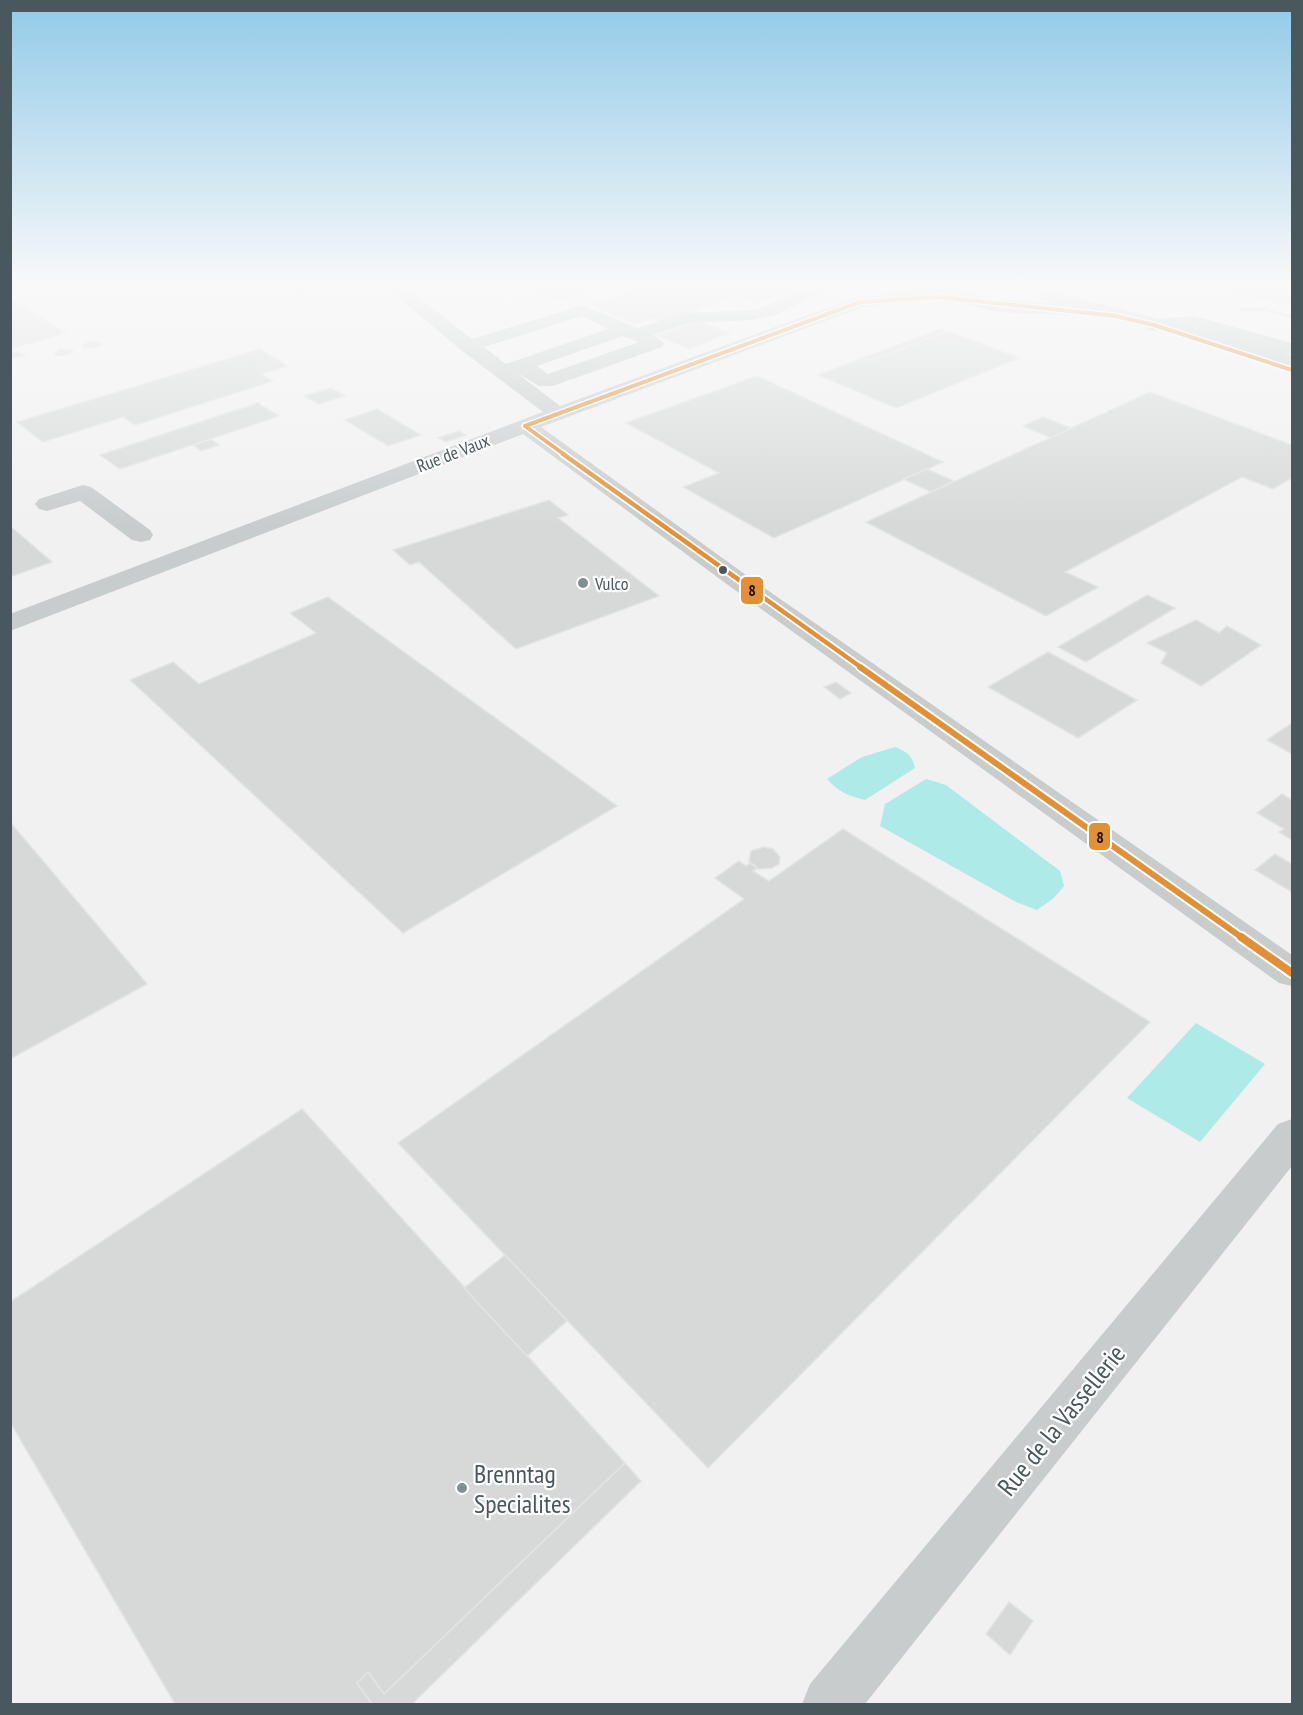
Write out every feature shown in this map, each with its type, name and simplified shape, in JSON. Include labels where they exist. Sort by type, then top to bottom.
[{"type":"main road","points":[[1276,366],[1293,370]]},
{"type":"street","points":[[494,366],[558,414]]},
{"type":"street","points":[[502,372],[519,366]]},
{"type":"street","points":[[523,366],[546,382],[591,366]]},
{"type":"street","name":"Rue de Vaux","points":[[10,623],[687,366]]},
{"type":"street","points":[[525,426],[737,580],[1293,973]]},
{"type":"street","points":[[47,504],[83,492],[141,535]]},
{"type":"street","name":"Rue de la Vassellerie","points":[[830,1704],[1293,1136]]},
{"type":"water","points":[[895,747],[908,754],[915,768],[865,800],[844,793],[827,779],[862,757]]},
{"type":"water","points":[[926,779],[946,785],[1060,871],[1064,886],[1054,898],[1037,910],[1016,902],[880,826],[885,804]]},
{"type":"water","points":[[1196,1023],[1265,1064],[1200,1142],[1127,1098]]},
{"type":"building","points":[[203,366],[288,366],[261,374],[273,381],[135,425],[123,417],[43,442],[17,422]]},
{"type":"building","points":[[841,366],[999,366],[896,408],[818,375]]},
{"type":"building","points":[[757,376],[943,462],[774,538],[683,487],[719,473],[626,423]]},
{"type":"building","points":[[331,388],[345,396],[319,404],[304,396]]},
{"type":"building","points":[[1150,392],[1292,445],[1292,478],[1273,489],[1242,477],[1065,572],[1098,587],[1046,616],[866,522]]},
{"type":"building","points":[[258,403],[279,416],[120,469],[100,455]]},
{"type":"building","points":[[377,409],[421,435],[388,446],[345,420]]},
{"type":"building","points":[[1043,417],[1071,428],[1051,438],[1023,426]]},
{"type":"building","points":[[459,431],[466,435],[446,442],[438,438]]},
{"type":"building","points":[[211,439],[219,445],[201,451],[193,445]]},
{"type":"building","points":[[927,469],[954,481],[931,492],[903,479]]},
{"type":"building","points":[[549,500],[568,515],[558,518],[659,596],[516,649],[419,562],[410,565],[393,550]]},
{"type":"building","points":[[10,526],[52,562],[10,577]]},
{"type":"building","points":[[1147,595],[1175,608],[1086,662],[1058,647]]},
{"type":"building","points":[[328,597],[617,806],[403,933],[130,680],[173,662],[199,684],[316,633],[290,613]]},
{"type":"building","points":[[1196,620],[1219,633],[1227,626],[1261,645],[1201,686],[1161,663],[1167,653],[1147,643]]},
{"type":"building","points":[[1048,652],[1137,700],[1078,738],[988,687]]},
{"type":"building","points":[[836,682],[851,693],[840,699],[824,687]]},
{"type":"building","points":[[1292,723],[1292,754],[1267,740]]},
{"type":"building","points":[[1282,794],[1292,800],[1292,840],[1279,832],[1284,829],[1257,813]]},
{"type":"building","points":[[10,822],[147,984],[10,1059]]},
{"type":"building","points":[[843,829],[1150,1022],[708,1468],[398,1143],[744,899],[715,878],[739,861],[746,866],[750,863],[758,868],[753,871],[769,881]]},
{"type":"building","points":[[764,847],[773,849],[780,857],[779,864],[772,868],[759,869],[749,861],[751,851]]},
{"type":"building","points":[[1275,854],[1292,864],[1292,892],[1255,870]]},
{"type":"building","points":[[302,1109],[625,1463],[384,1694],[368,1672],[357,1683],[372,1704],[175,1704],[10,1422],[10,1302]]},
{"type":"building","points":[[505,1255],[567,1321],[527,1356],[464,1288]]},
{"type":"building","points":[[625,1463],[641,1481],[412,1704],[372,1704],[357,1683],[368,1672],[384,1694]]},
{"type":"building","points":[[1009,1602],[1033,1621],[1010,1655],[986,1634]]},
{"type":"transit line","name":"8","points":[[525,426],[687,366]]},
{"type":"transit line","name":"8","points":[[1280,366],[1292,370]]},
{"type":"transit line","name":"8","points":[[525,426],[737,580],[1292,973]]},
{"type":"place","name":"Vulco","points":[[583,583]]},
{"type":"place","name":"Brenntag Specialites","points":[[462,1488]]}]
